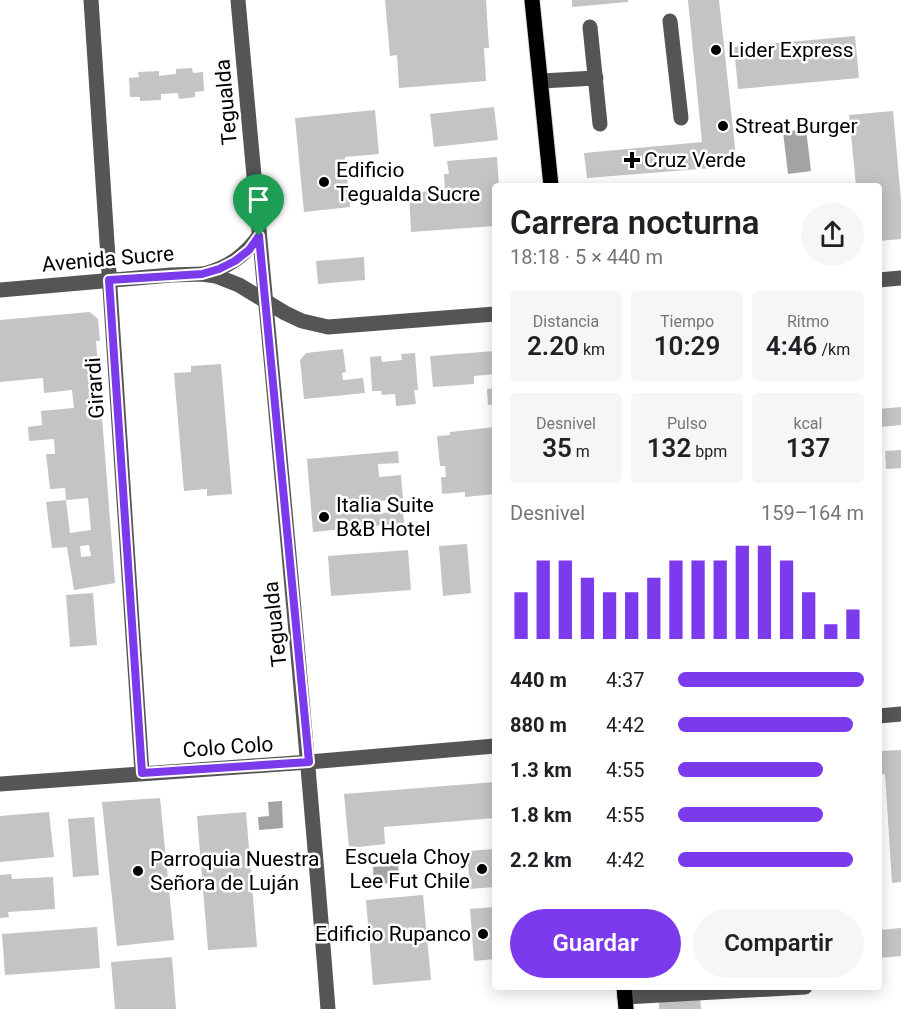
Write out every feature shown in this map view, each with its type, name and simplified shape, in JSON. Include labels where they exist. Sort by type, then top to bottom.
[{"type":"main road","points":[[532,0],[551,183]]},
{"type":"street","name":"Girardi","points":[[91,0],[142,773]]},
{"type":"street","name":"Tegualda","points":[[238,0],[309,762],[328,1009]]},
{"type":"street","points":[[670,21],[681,118]]},
{"type":"street","points":[[590,27],[600,124]]},
{"type":"street","points":[[540,81],[596,78]]},
{"type":"street","points":[[202,274],[235,261],[249,250],[259,236]]},
{"type":"street","name":"Avenida Sucre","points":[[0,290],[202,274],[228,280],[302,321],[327,327],[492,314]]},
{"type":"street","points":[[882,280],[901,278]]},
{"type":"street","points":[[882,716],[901,714]]},
{"type":"street","name":"Colo Colo","points":[[0,784],[492,746]]},
{"type":"street","points":[[625,998],[756,990]]},
{"type":"shaded area","points":[[806,129],[811,171],[788,174],[783,132]]},
{"type":"shaded area","points":[[282,801],[283,828],[259,830],[258,817],[269,816],[268,802]]},
{"type":"shaded area","points":[[398,865],[400,883],[374,884],[373,867]]},
{"type":"building","points":[[385,0],[486,0],[489,48],[484,48],[486,81],[399,88],[397,55],[390,56]]},
{"type":"building","points":[[572,0],[628,0],[628,2],[572,7]]},
{"type":"building","points":[[688,0],[719,0],[737,166],[587,178],[584,153],[702,142]]},
{"type":"building","points":[[855,36],[859,78],[738,89],[734,47]]},
{"type":"building","points":[[192,68],[193,73],[203,72],[204,91],[195,92],[195,97],[179,99],[178,93],[161,94],[161,100],[140,101],[140,97],[130,97],[129,78],[139,77],[138,72],[159,71],[159,76],[176,74],[176,69]]},
{"type":"building","points":[[494,107],[498,140],[434,147],[430,114]]},
{"type":"building","name":"Edificio Tegualda Sucre","points":[[375,110],[379,154],[345,157],[350,207],[304,212],[295,118]]},
{"type":"building","points":[[893,111],[901,200],[901,239],[882,241],[882,183],[856,183],[849,115]]},
{"type":"building","points":[[497,157],[499,183],[492,183],[492,226],[411,232],[409,193],[445,190],[444,174],[449,174],[447,161]]},
{"type":"building","points":[[364,257],[365,280],[318,284],[316,261]]},
{"type":"building","points":[[90,312],[98,319],[100,341],[96,341],[115,583],[74,590],[67,547],[52,548],[46,502],[66,500],[65,488],[50,489],[46,454],[55,454],[54,439],[29,441],[28,427],[42,425],[41,411],[74,408],[72,390],[44,393],[43,378],[0,382],[0,320]],"holes":[[[88,498],[91,530],[70,533],[66,500]],[[89,545],[91,556],[81,557],[80,546]]]},
{"type":"building","points":[[343,349],[346,372],[342,373],[343,380],[363,378],[365,393],[304,399],[300,360],[306,353]]},
{"type":"building","points":[[492,351],[492,374],[474,376],[474,384],[433,387],[430,356]]},
{"type":"building","points":[[415,353],[418,390],[414,390],[416,404],[396,406],[395,394],[382,395],[381,391],[372,391],[370,357],[381,356],[382,362],[402,360],[401,354]]},
{"type":"building","points":[[221,364],[232,494],[207,496],[207,489],[184,491],[174,373],[191,372],[191,366]]},
{"type":"building","points":[[492,388],[492,404],[488,405],[487,389]]},
{"type":"building","points":[[901,407],[901,425],[882,427],[882,409]]},
{"type":"building","points":[[492,427],[492,494],[465,497],[465,492],[442,494],[441,477],[446,477],[445,466],[440,466],[437,436],[450,435],[450,432]]},
{"type":"building","points":[[901,450],[901,468],[886,469],[885,451]]},
{"type":"building","points":[[398,451],[399,463],[378,464],[379,477],[401,475],[403,499],[380,501],[382,513],[403,511],[404,523],[313,532],[307,459]]},
{"type":"building","points":[[467,544],[471,593],[443,596],[439,546]]},
{"type":"building","points":[[408,550],[411,590],[331,596],[328,556]]},
{"type":"building","points":[[93,593],[97,645],[70,647],[66,595]]},
{"type":"building","points":[[901,750],[901,882],[892,883],[885,774],[882,774],[882,751]]},
{"type":"building","points":[[492,782],[492,818],[384,827],[385,844],[349,848],[344,794]]},
{"type":"building","name":"Parroquia Nuestra Señora de Luján","points":[[160,798],[174,940],[117,946],[102,802]]},
{"type":"building","points":[[49,812],[54,857],[0,862],[0,816]]},
{"type":"building","points":[[246,812],[257,947],[208,950],[197,816]]},
{"type":"building","points":[[94,817],[99,875],[73,877],[68,819]]},
{"type":"building","name":"Escuela Choy Lee Fut Chile","points":[[492,849],[492,887],[470,889],[467,851]]},
{"type":"building","points":[[11,874],[12,879],[53,877],[55,909],[8,912],[9,917],[0,918],[0,875]]},
{"type":"building","points":[[423,895],[431,980],[373,985],[366,900]]},
{"type":"building","name":"Edificio Rupanco","points":[[492,907],[492,959],[474,961],[470,909]]},
{"type":"building","points":[[97,927],[100,968],[5,975],[2,934]]},
{"type":"building","points":[[901,928],[901,956],[882,958],[882,930]]},
{"type":"building","points":[[172,957],[176,1009],[115,1009],[111,962]]},
{"type":"building","points":[[700,996],[701,1009],[659,1009],[659,999]]},
{"type":"place","name":"Lider Express","points":[[716,50]]},
{"type":"place","name":"Streat Burger","points":[[723,126]]},
{"type":"place","name":"Cruz Verde","points":[[632,160]]},
{"type":"place","name":"Edificio Tegualda Sucre","points":[[324,182]]},
{"type":"place","name":"Italia Suite B&B Hotel","points":[[324,517]]},
{"type":"place","name":"Escuela Choy Lee Fut Chile","points":[[482,869]]},
{"type":"place","name":"Parroquia Nuestra Señora de Luján","points":[[138,871]]},
{"type":"place","name":"Edificio Rupanco","points":[[483,934]]},
{"type":"route","points":[[259,236],[309,762],[142,773],[109,280],[171,274],[202,274],[235,261],[249,250],[259,236]]}]
